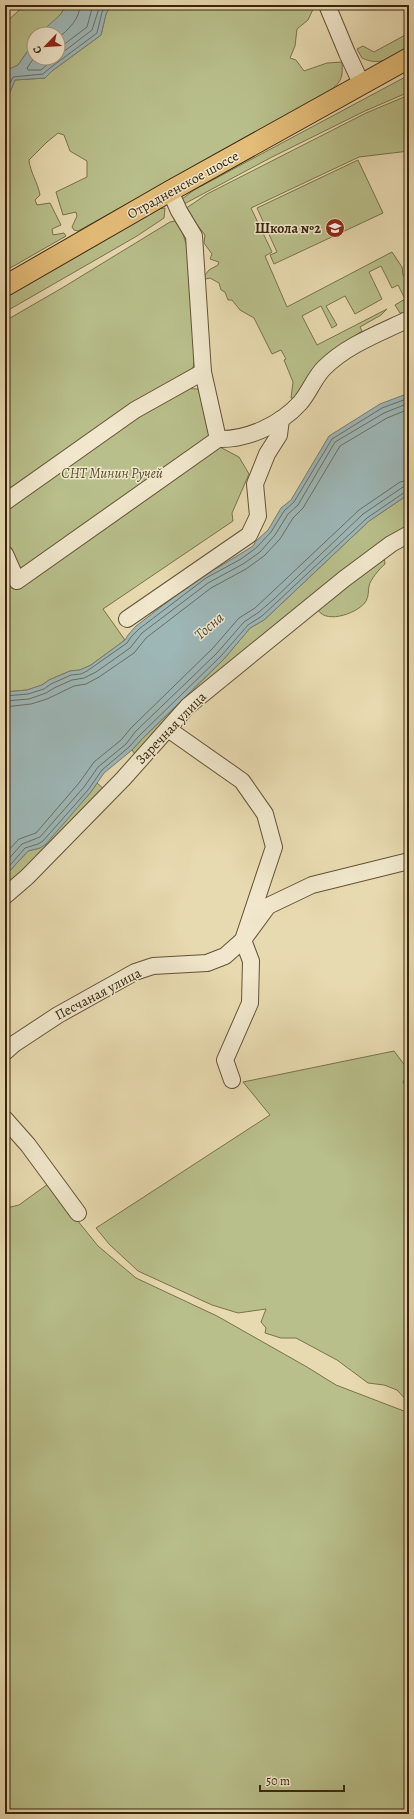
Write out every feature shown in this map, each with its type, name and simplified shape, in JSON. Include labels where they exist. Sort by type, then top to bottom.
[{"type":"main road","name":"Отрадненское шоссе","points":[[5,286],[170,191],[409,58]]},
{"type":"street","points":[[328,5],[347,53],[362,85]]},
{"type":"street","points":[[170,191],[179,211],[194,236],[203,372],[218,439]]},
{"type":"street","points":[[5,554],[17,581],[218,439],[244,437],[281,419],[300,403],[324,369],[347,350],[409,320]]},
{"type":"street","points":[[5,502],[135,410],[203,372]]},
{"type":"street","points":[[127,618],[249,535],[258,516],[254,484],[267,454],[278,435],[281,419]]},
{"type":"street","name":"Заречная улица","points":[[5,896],[27,877],[122,779],[188,706],[344,579],[391,544],[409,534]]},
{"type":"street","points":[[168,729],[242,781],[265,814],[274,847],[243,940],[251,960],[250,1003],[225,1060],[232,1080]]},
{"type":"street","name":"Песчаная улица","points":[[5,1052],[14,1044],[58,1015],[135,972],[154,966],[207,963],[225,956],[243,940],[268,906],[312,885],[409,861]]},
{"type":"street","points":[[5,1119],[32,1150],[78,1213]]},
{"type":"green space","points":[[25,5],[66,5],[59,16],[49,26],[26,26],[26,54],[18,65],[5,71],[5,23]]},
{"type":"green space","points":[[111,5],[315,5],[308,20],[297,29],[295,46],[290,58],[296,60],[304,71],[327,63],[342,62],[341,77],[338,83],[327,93],[78,231],[74,230],[72,227],[77,216],[76,212],[63,215],[56,192],[87,177],[87,161],[70,151],[64,135],[58,133],[29,160],[40,195],[35,200],[37,205],[50,203],[61,225],[52,229],[53,235],[64,233],[66,236],[5,271],[5,104],[15,80],[45,78],[59,66],[66,66],[66,61],[101,35],[106,14]]},
{"type":"green space","points":[[409,33],[409,47],[387,60],[369,61],[362,58],[357,49],[363,46],[374,52]]},
{"type":"green space","points":[[409,75],[409,92],[365,111],[272,157],[184,204],[182,199],[194,190]]},
{"type":"green space","points":[[409,95],[409,151],[359,157],[251,208],[272,252],[265,256],[287,307],[392,252],[402,267],[403,275],[409,284],[409,314],[400,313],[395,305],[405,299],[398,285],[392,288],[381,266],[369,272],[382,299],[355,314],[345,296],[326,306],[337,325],[332,328],[321,306],[302,316],[317,345],[387,309],[381,315],[360,327],[362,331],[328,356],[295,398],[291,398],[293,382],[284,360],[286,359],[281,350],[272,354],[254,318],[240,310],[232,300],[228,300],[225,292],[221,290],[219,283],[210,278],[201,280],[209,270],[218,265],[219,262],[210,259],[212,254],[204,243],[205,235],[185,209],[207,194],[366,113]]},
{"type":"green space","points":[[358,160],[383,213],[274,264],[270,255],[277,252],[257,208]]},
{"type":"green space","points":[[165,208],[164,218],[137,236],[5,312],[5,295],[158,209]]},
{"type":"green space","name":"СНТ Минин Ручей","points":[[175,221],[182,231],[189,253],[195,356],[193,368],[177,377],[175,383],[178,388],[198,389],[215,440],[220,447],[239,457],[249,474],[232,513],[233,521],[103,609],[125,640],[91,665],[80,670],[70,671],[49,680],[42,685],[27,690],[5,692],[5,321],[170,222]]},
{"type":"green space","points":[[409,494],[409,530],[137,757],[132,750],[224,659],[250,628],[264,620],[369,521]]},
{"type":"green space","points":[[384,556],[385,564],[371,581],[367,599],[363,605],[351,613],[336,617],[322,614],[318,610]]},
{"type":"green space","points":[[97,783],[105,790],[5,892],[5,876],[28,851],[40,848],[91,792]]},
{"type":"green space","points":[[394,1051],[409,1071],[403,1082],[406,1087],[409,1085],[409,1403],[397,1390],[384,1385],[368,1383],[337,1360],[296,1338],[281,1338],[265,1333],[266,1328],[261,1322],[266,1309],[238,1313],[212,1305],[138,1271],[109,1244],[96,1228],[270,1115],[243,1082]]},
{"type":"green space","points":[[48,1184],[98,1246],[136,1278],[217,1316],[336,1385],[409,1413],[409,1814],[5,1814],[5,1206],[6,1208],[19,1205]]},
{"type":"water","points":[[66,5],[111,5],[106,14],[101,35],[66,61],[66,26],[48,26],[61,14]]},
{"type":"water","points":[[26,54],[26,66],[59,66],[45,78],[15,80],[5,104],[5,71],[18,65]]},
{"type":"water","name":"Тосна","points":[[409,393],[409,494],[369,521],[264,620],[250,628],[224,659],[132,750],[104,773],[91,792],[46,844],[40,848],[28,851],[5,876],[5,692],[27,690],[42,685],[49,680],[70,671],[80,670],[91,665],[125,640],[136,626],[204,574],[219,567],[253,546],[256,541],[268,530],[281,508],[291,500],[329,436],[380,404]]},
{"type":"place","name":"Школа №2","points":[[335,228]]}]
